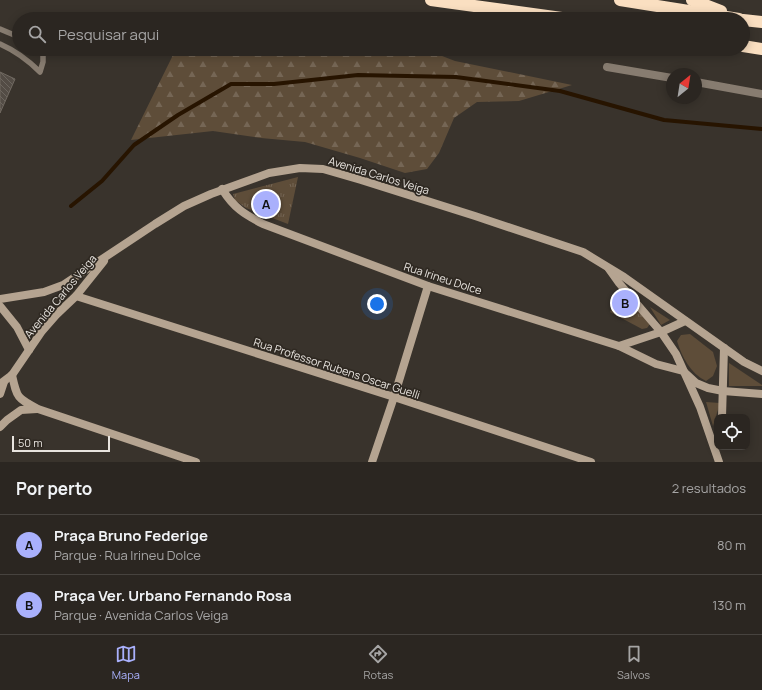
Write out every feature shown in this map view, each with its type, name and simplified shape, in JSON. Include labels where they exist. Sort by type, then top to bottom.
[{"type":"highway","points":[[431,0],[518,12]]},
{"type":"highway","points":[[620,0],[696,12]]},
{"type":"highway","points":[[692,0],[723,12]]},
{"type":"highway","points":[[750,20],[762,22]]},
{"type":"highway","points":[[750,47],[762,49]]},
{"type":"street","points":[[607,68],[666,77]]},
{"type":"street","points":[[702,83],[762,94]]},
{"type":"street","name":"Avenida Carlos Veiga","points":[[0,299],[44,292],[63,285],[184,206],[222,189],[269,173],[300,168],[322,170],[361,180],[542,237],[583,252],[624,277],[744,362],[762,371]]},
{"type":"street","name":"Rua Irineu Dolce","points":[[222,189],[228,199],[242,213],[263,224],[428,286],[619,346],[656,364],[683,371]]},
{"type":"street","name":"Avenida Carlos Veiga","points":[[2,383],[12,375],[42,331],[76,296],[108,256]]},
{"type":"street","name":"Avenida Carlos Veiga","points":[[606,266],[619,284],[661,332],[676,354],[700,407],[719,460]]},
{"type":"street","points":[[372,462],[394,397],[428,286]]},
{"type":"street","name":"Rua Professor Rubens Oscar Guelli","points":[[76,296],[394,397],[591,462]]},
{"type":"street","points":[[0,306],[17,327],[29,350]]},
{"type":"street","points":[[619,346],[661,332],[686,321]]},
{"type":"street","points":[[722,414],[724,348]]},
{"type":"street","points":[[683,371],[696,383],[708,388],[724,391],[762,394]]},
{"type":"street","points":[[12,375],[16,394],[24,401],[38,409],[196,462]]},
{"type":"street","points":[[0,394],[2,383]]},
{"type":"street","points":[[0,427],[21,410],[38,409]]},
{"type":"lane","points":[[0,29],[12,34]]},
{"type":"lane","points":[[0,44],[12,49]]},
{"type":"lane","points":[[23,56],[40,72],[43,56]]},
{"type":"green space","points":[[173,56],[442,56],[455,61],[572,85],[519,101],[477,102],[454,118],[439,153],[427,169],[405,173],[305,142],[261,138],[213,131],[131,140]]},
{"type":"green space","points":[[298,177],[288,224],[246,208],[235,200],[233,194]]},
{"type":"green space","points":[[623,288],[650,324],[647,328],[642,329],[610,312]]},
{"type":"green space","points":[[650,307],[670,320],[661,325]]},
{"type":"green space","points":[[690,334],[713,352],[717,366],[713,376],[706,381],[695,374],[687,364],[679,347],[677,341],[681,335]]},
{"type":"green space","points":[[729,363],[762,385],[762,386],[729,386]]},
{"type":"green space","points":[[706,402],[720,403],[717,414],[714,414],[713,426]]},
{"type":"building","points":[[0,72],[15,79],[0,113]]},
{"type":"waterway","points":[[71,206],[102,181],[134,145],[178,115],[231,84],[274,84],[358,75],[456,77],[560,91],[664,120],[762,129]]},
{"type":"place","name":"Praça Bruno Federige","points":[[266,204]]},
{"type":"place","name":"Praça Ver. Urbano Fernando Rosa","points":[[625,303]]}]
